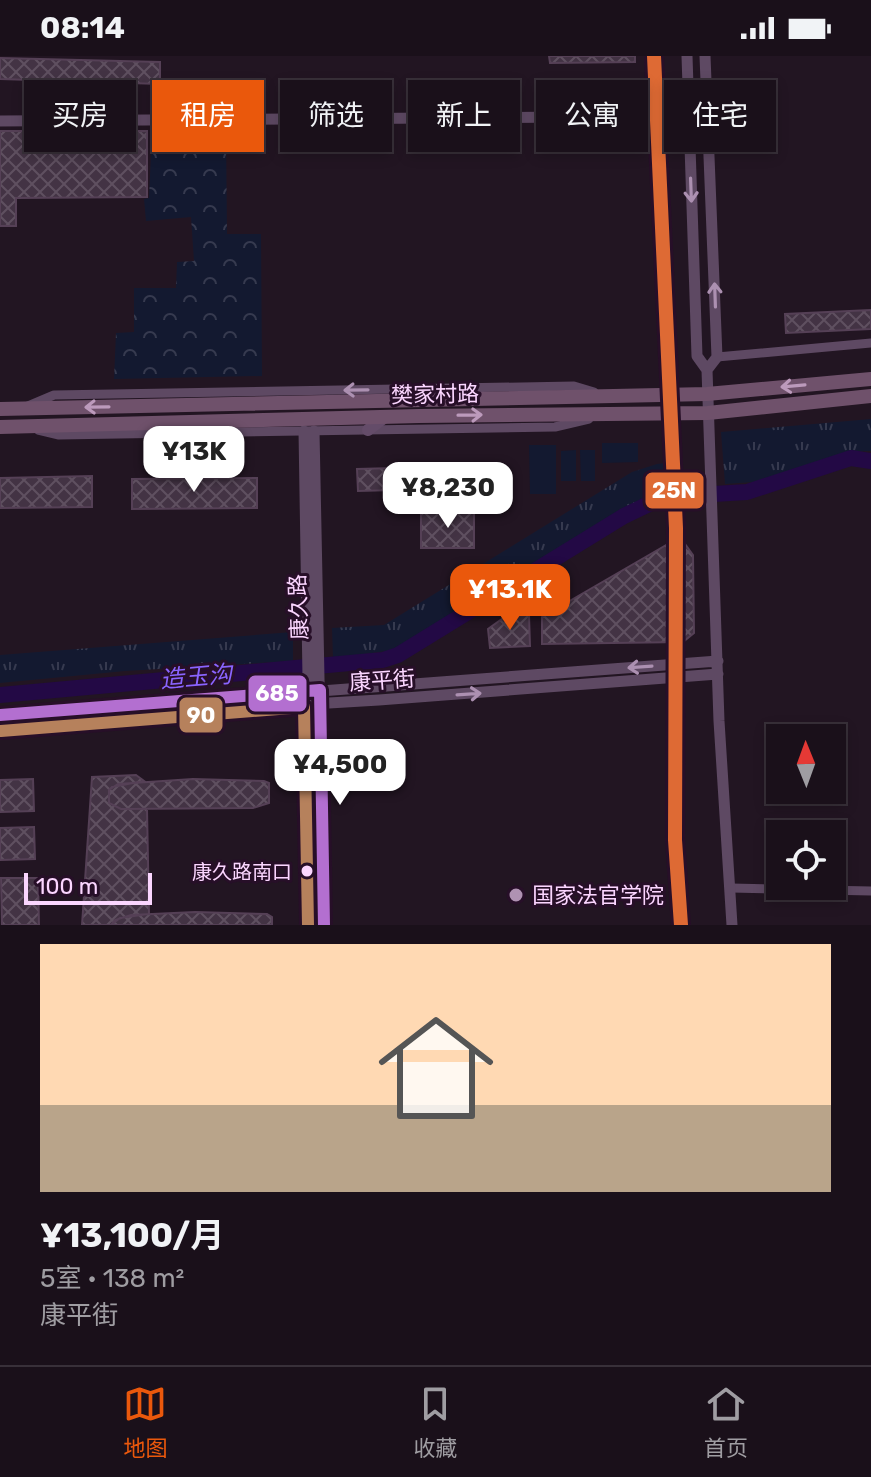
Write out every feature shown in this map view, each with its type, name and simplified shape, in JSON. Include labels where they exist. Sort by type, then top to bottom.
[{"type":"main road","name":"樊家村路","points":[[0,409],[707,394],[871,379]]},
{"type":"main road","name":"樊家村路","points":[[0,427],[708,413],[871,396]]},
{"type":"main road","points":[[368,430],[385,417]]},
{"type":"street","points":[[687,56],[688,80]]},
{"type":"street","points":[[705,56],[706,80]]},
{"type":"street","points":[[0,121],[664,117]]},
{"type":"street","points":[[690,152],[697,356],[707,370],[719,721],[732,925]]},
{"type":"street","points":[[707,370],[717,357],[709,152]]},
{"type":"street","points":[[717,357],[871,343]]},
{"type":"street","points":[[23,427],[59,435],[555,427],[611,414]]},
{"type":"street","name":"康久路","points":[[309,431],[314,654],[312,925]]},
{"type":"street","name":"康平街","points":[[0,729],[314,698],[718,668]]},
{"type":"street","name":"康久路","points":[[314,698],[324,925]]},
{"type":"street","name":"康平街","points":[[0,715],[314,698]]},
{"type":"street","points":[[731,888],[871,891]]},
{"type":"green space","points":[[152,131],[152,152],[226,152],[227,234],[261,234],[262,376],[114,379],[116,333],[134,332],[134,288],[176,288],[177,262],[194,261],[191,217],[146,221],[144,199],[149,198]]},
{"type":"green space","points":[[871,419],[871,451],[847,452],[753,482],[725,484],[721,432]]},
{"type":"green space","points":[[602,443],[638,443],[638,462],[602,463]]},
{"type":"green space","points":[[529,445],[556,445],[556,494],[530,494]]},
{"type":"green space","points":[[576,450],[576,481],[561,481],[561,451]]},
{"type":"green space","points":[[580,450],[595,450],[595,481],[581,481]]},
{"type":"green space","points":[[682,461],[684,489],[629,505],[395,650],[333,658],[332,628],[384,625],[632,472],[657,464]]},
{"type":"green space","points":[[293,632],[293,661],[125,671],[0,683],[0,655]]},
{"type":"building","points":[[549,56],[635,56],[635,62],[550,63]]},
{"type":"building","points":[[0,58],[160,62],[160,80],[152,80],[152,84],[136,83],[136,80],[0,79]]},
{"type":"building","points":[[0,131],[24,131],[24,152],[136,152],[136,131],[147,131],[147,197],[16,198],[16,226],[0,226]]},
{"type":"building","points":[[871,310],[871,329],[786,333],[785,314]]},
{"type":"building","points":[[474,466],[474,488],[358,491],[357,469]]},
{"type":"building","points":[[92,476],[92,507],[0,508],[0,478]]},
{"type":"building","points":[[257,478],[257,508],[132,509],[132,479]]},
{"type":"building","points":[[421,513],[474,513],[474,548],[421,548]]},
{"type":"building","points":[[680,537],[693,555],[694,633],[683,642],[542,644],[542,617]]},
{"type":"building","points":[[529,615],[530,646],[490,648],[488,629],[506,616]]},
{"type":"building","points":[[136,775],[144,781],[112,787],[109,803],[121,809],[147,809],[149,914],[120,918],[111,925],[82,925],[92,777]]},
{"type":"building","points":[[33,779],[34,811],[0,812],[0,780]]},
{"type":"building","points":[[193,779],[264,781],[269,783],[269,803],[253,808],[121,809],[109,803],[109,790],[118,784]]},
{"type":"building","points":[[34,827],[35,859],[0,860],[0,828]]},
{"type":"building","points":[[1,878],[38,878],[39,925],[2,925]]},
{"type":"building","points":[[195,912],[267,914],[272,917],[272,925],[111,925],[115,920],[131,915]]},
{"type":"waterway","name":"造玉沟","points":[[0,695],[383,660],[398,655],[624,516],[651,503],[680,496],[747,492],[851,458],[871,461]]},
{"type":"transit line","name":"25N","points":[[654,56],[676,528],[675,840],[681,925]]},
{"type":"transit line","name":"685","points":[[0,715],[320,690],[324,925]]},
{"type":"transit line","name":"90","points":[[1,731],[304,707],[308,925]]},
{"type":"place","name":"康久路南口","points":[[307,871]]},
{"type":"place","name":"国家法官学院","points":[[516,895]]}]
